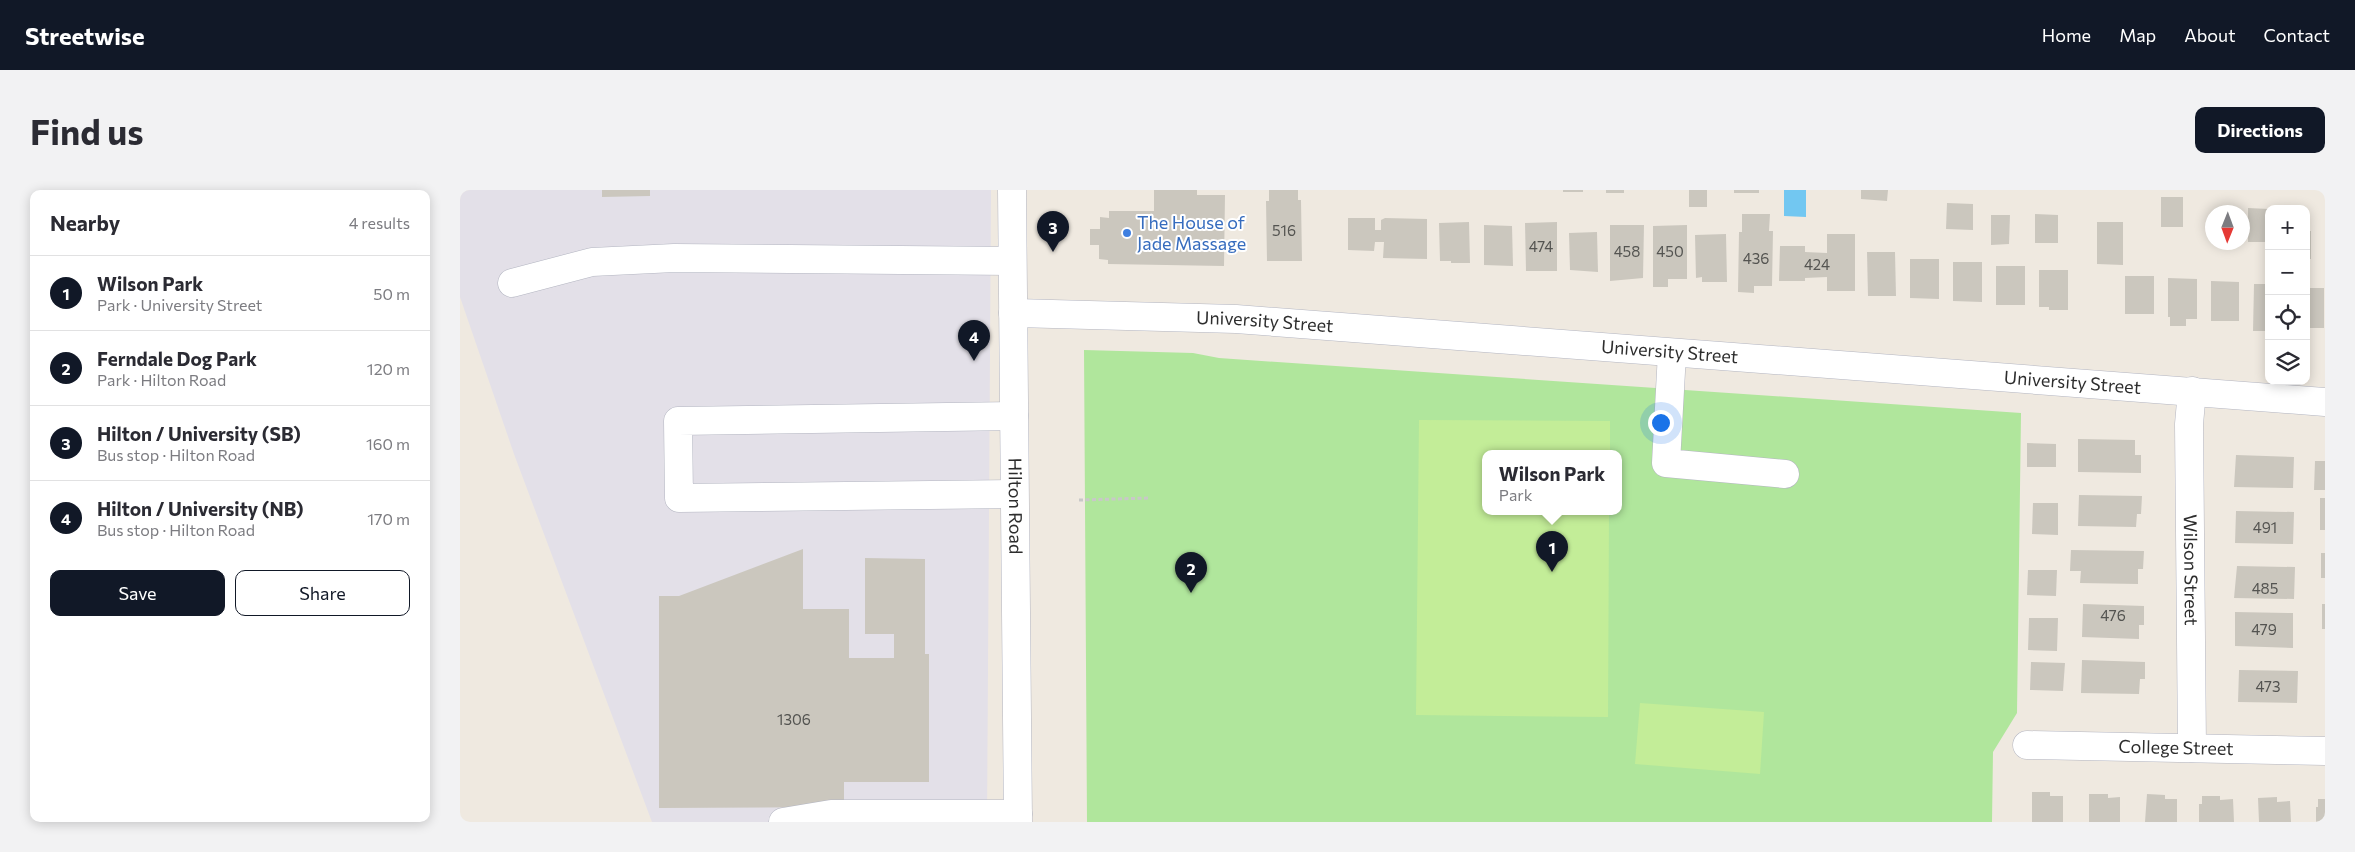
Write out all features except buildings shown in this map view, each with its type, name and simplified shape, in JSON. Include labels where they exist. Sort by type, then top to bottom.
[{"type":"street","name":"Hilton Road","points":[[1012,190],[1018,818]]},
{"type":"street","points":[[512,283],[592,262],[674,258],[1012,260]]},
{"type":"street","name":"University Street","points":[[1013,313],[1236,319],[2325,402]]},
{"type":"street","points":[[1672,353],[1666,463],[1786,474]]},
{"type":"street","name":"Wilson Street","points":[[2192,391],[2189,424],[2192,748]]},
{"type":"street","points":[[1014,416],[678,421],[679,498],[1014,494]]},
{"type":"street","name":"College Street","points":[[2027,745],[2325,752]]},
{"type":"street","points":[[783,822],[831,814],[1018,818]]},
{"type":"path","points":[[1079,500],[1149,498]]},
{"type":"shaded area","points":[[460,190],[991,190],[987,822],[652,822],[514,454],[460,297]]},
{"type":"green space","points":[[1084,350],[1193,353],[1219,358],[2021,413],[2017,713],[1993,752],[1992,822],[1087,822]]},
{"type":"green space","points":[[1419,420],[1610,421],[1610,450],[1482,450],[1482,515],[1609,515],[1608,717],[1416,715]]},
{"type":"green space","points":[[1640,703],[1764,712],[1760,774],[1635,764]]},
{"type":"water","points":[[1784,190],[1806,190],[1806,217],[1784,216]]},
{"type":"place","name":"The House of Jade Massage","points":[[1127,233]]},
{"type":"place","name":"Hilton / University (SB)","points":[[1053,252]]},
{"type":"place","name":"Hilton / University (NB)","points":[[974,361]]},
{"type":"place","name":"Wilson Park","points":[[1552,572]]},
{"type":"place","name":"Ferndale Dog Park","points":[[1191,593]]}]
